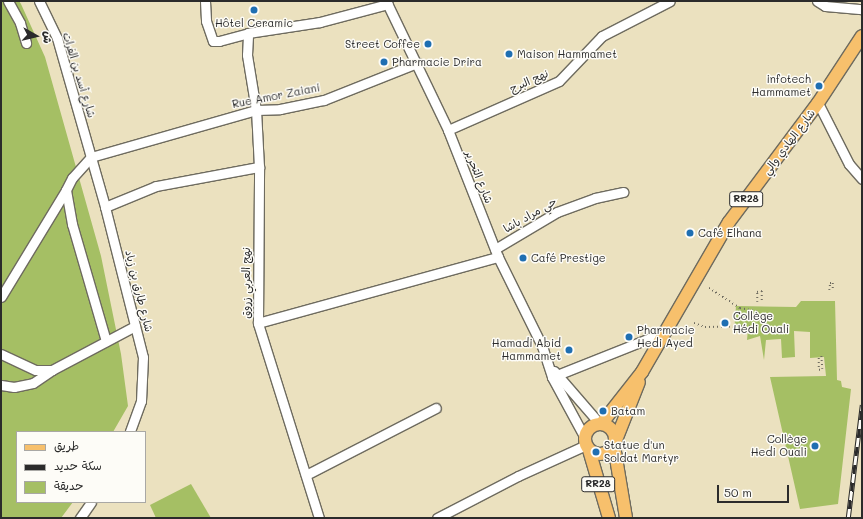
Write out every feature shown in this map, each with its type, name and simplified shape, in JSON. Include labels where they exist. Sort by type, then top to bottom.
[{"type":"main road","name":"شارع الهادي والي","points":[[615,443],[642,372],[729,222],[818,103],[862,36]]},
{"type":"main road","name":"شارع الهادي والي","points":[[600,423],[642,372]]},
{"type":"main road","name":"RR28","points":[[609,518],[587,444],[589,428],[600,423],[612,429],[626,518]]},
{"type":"main road","points":[[587,444],[600,455],[605,454],[615,443]]},
{"type":"street","points":[[8,1],[20,22],[26,43]]},
{"type":"street","name":"شارع أسد بن الفرات","points":[[39,1],[57,38],[91,157]]},
{"type":"street","points":[[205,1],[206,21],[213,41],[219,42],[248,33],[320,22],[387,2]]},
{"type":"street","name":"نهج البرج","points":[[448,130],[559,80],[602,36],[670,1]]},
{"type":"street","points":[[817,1],[825,6],[862,9]]},
{"type":"street","name":"شارع التحرير","points":[[387,2],[448,130],[497,253],[587,444]]},
{"type":"street","name":"نهج العربي زروق","points":[[248,33],[248,66],[256,110],[259,167],[258,324],[319,518]]},
{"type":"street","name":"Rue Amor Zaiani","points":[[91,157],[256,110],[280,109],[324,100],[417,63]]},
{"type":"street","points":[[818,103],[849,164],[862,179]]},
{"type":"street","points":[[1,297],[72,178],[91,157]]},
{"type":"street","name":"شارع طارق بن زياد","points":[[91,157],[143,357],[143,376],[140,401],[130,431]]},
{"type":"street","points":[[105,207],[156,186],[259,167]]},
{"type":"street","points":[[66,190],[72,224],[106,341]]},
{"type":"street","name":"حي مراد باشا","points":[[258,324],[497,253],[557,212],[596,198],[623,192]]},
{"type":"street","points":[[1,385],[14,387],[33,383],[52,370],[135,326]]},
{"type":"street","points":[[554,376],[665,332]]},
{"type":"street","points":[[1,354],[36,370],[52,370]]},
{"type":"street","name":"شارع التحرير","points":[[554,376],[600,423]]},
{"type":"street","points":[[306,475],[436,408]]},
{"type":"street","points":[[436,518],[518,476],[587,444]]},
{"type":"street","points":[[80,518],[90,503]]},
{"type":"path","points":[[829,290],[830,284],[833,283],[833,290]]},
{"type":"path","points":[[709,288],[740,308],[760,312]]},
{"type":"path","points":[[757,302],[758,292],[762,291],[762,301]]},
{"type":"path","points":[[694,323],[705,327],[761,326]]},
{"type":"path","points":[[819,358],[819,370],[822,369],[821,356]]},
{"type":"green space","points":[[1,1],[19,1],[45,57],[101,256],[121,354],[128,406],[114,431],[16,431],[16,503],[72,503],[61,518],[1,518]]},
{"type":"green space","name":"Collège Hedi Ouali","points":[[801,301],[835,301],[837,380],[841,381],[842,387],[851,389],[838,504],[800,509],[770,377],[826,376],[824,357],[810,358],[810,332],[794,331],[795,357],[782,358],[781,339],[766,340],[764,360],[760,336],[747,340],[748,329],[734,333],[736,306],[796,307]]},
{"type":"green space","points":[[191,484],[211,518],[156,518],[150,505]]},
{"type":"railway","points":[[848,518],[862,405]]},
{"type":"place","name":"Hôtel Ceramic","points":[[254,10]]},
{"type":"place","name":"Street Coffee","points":[[428,44]]},
{"type":"place","name":"Maison Hammamet","points":[[509,54]]},
{"type":"place","name":"Pharmacie Drira","points":[[384,62]]},
{"type":"place","name":"infotech Hammamet","points":[[819,86]]},
{"type":"place","name":"Café Elhana","points":[[690,233]]},
{"type":"place","name":"Café Prestige","points":[[523,258]]},
{"type":"place","name":"Collège Hédi Ouali","points":[[725,323]]},
{"type":"place","name":"Pharmacie Hedi Ayed","points":[[629,337]]},
{"type":"place","name":"Hamadi Abid Hammamet","points":[[569,350]]},
{"type":"place","name":"Batam","points":[[603,411]]},
{"type":"place","name":"Collège Hedi Ouali","points":[[815,446]]},
{"type":"place","name":"Statue d'un Soldat Martyr","points":[[596,452]]}]
